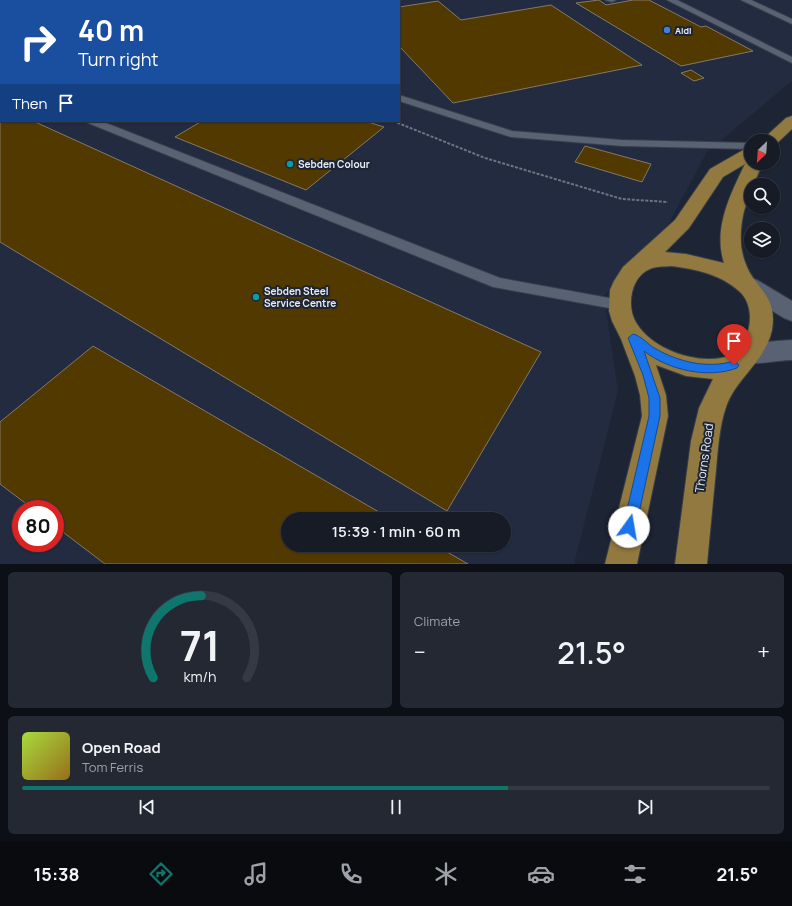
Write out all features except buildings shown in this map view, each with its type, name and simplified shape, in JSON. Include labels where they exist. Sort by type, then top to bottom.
[{"type":"highway","points":[[777,134],[792,121]]},
{"type":"highway","points":[[621,564],[655,416],[654,398],[648,375],[633,338],[624,321],[620,305],[621,289],[628,274],[682,224],[716,172],[744,157]]},
{"type":"highway","points":[[633,338],[651,352],[672,361],[698,368],[724,368],[746,358],[758,340],[762,324],[761,308],[756,295],[747,285],[734,262],[730,240],[733,219],[751,170]]},
{"type":"highway","points":[[639,265],[653,260],[690,260],[723,271],[747,285]]},
{"type":"highway","name":"Thorns Road","points":[[691,564],[705,441],[712,408],[723,384],[746,358]]},
{"type":"street","points":[[747,285],[792,312]]},
{"type":"street","points":[[746,358],[770,351],[792,350]]},
{"type":"lane","points":[[672,0],[792,60]]},
{"type":"lane","points":[[745,0],[792,22]]},
{"type":"lane","points":[[400,98],[511,134],[622,143],[744,146]]},
{"type":"lane","points":[[95,122],[498,283],[620,305]]},
{"type":"path","points":[[395,122],[485,158],[622,198],[695,204]]},
{"type":"shaded area","points":[[400,0],[792,0],[792,81],[707,152],[662,236],[604,296],[618,391],[574,564],[0,564],[0,122],[400,122]]},
{"type":"place","name":"Aldi","points":[[667,30]]},
{"type":"place","name":"Sebden Colour","points":[[290,164]]},
{"type":"place","name":"Sebden Steel Service Centre","points":[[256,297]]},
{"type":"route","points":[[629,527],[655,416],[654,398],[648,375],[633,338],[651,352],[672,361],[698,368],[724,368],[734,365]]}]
